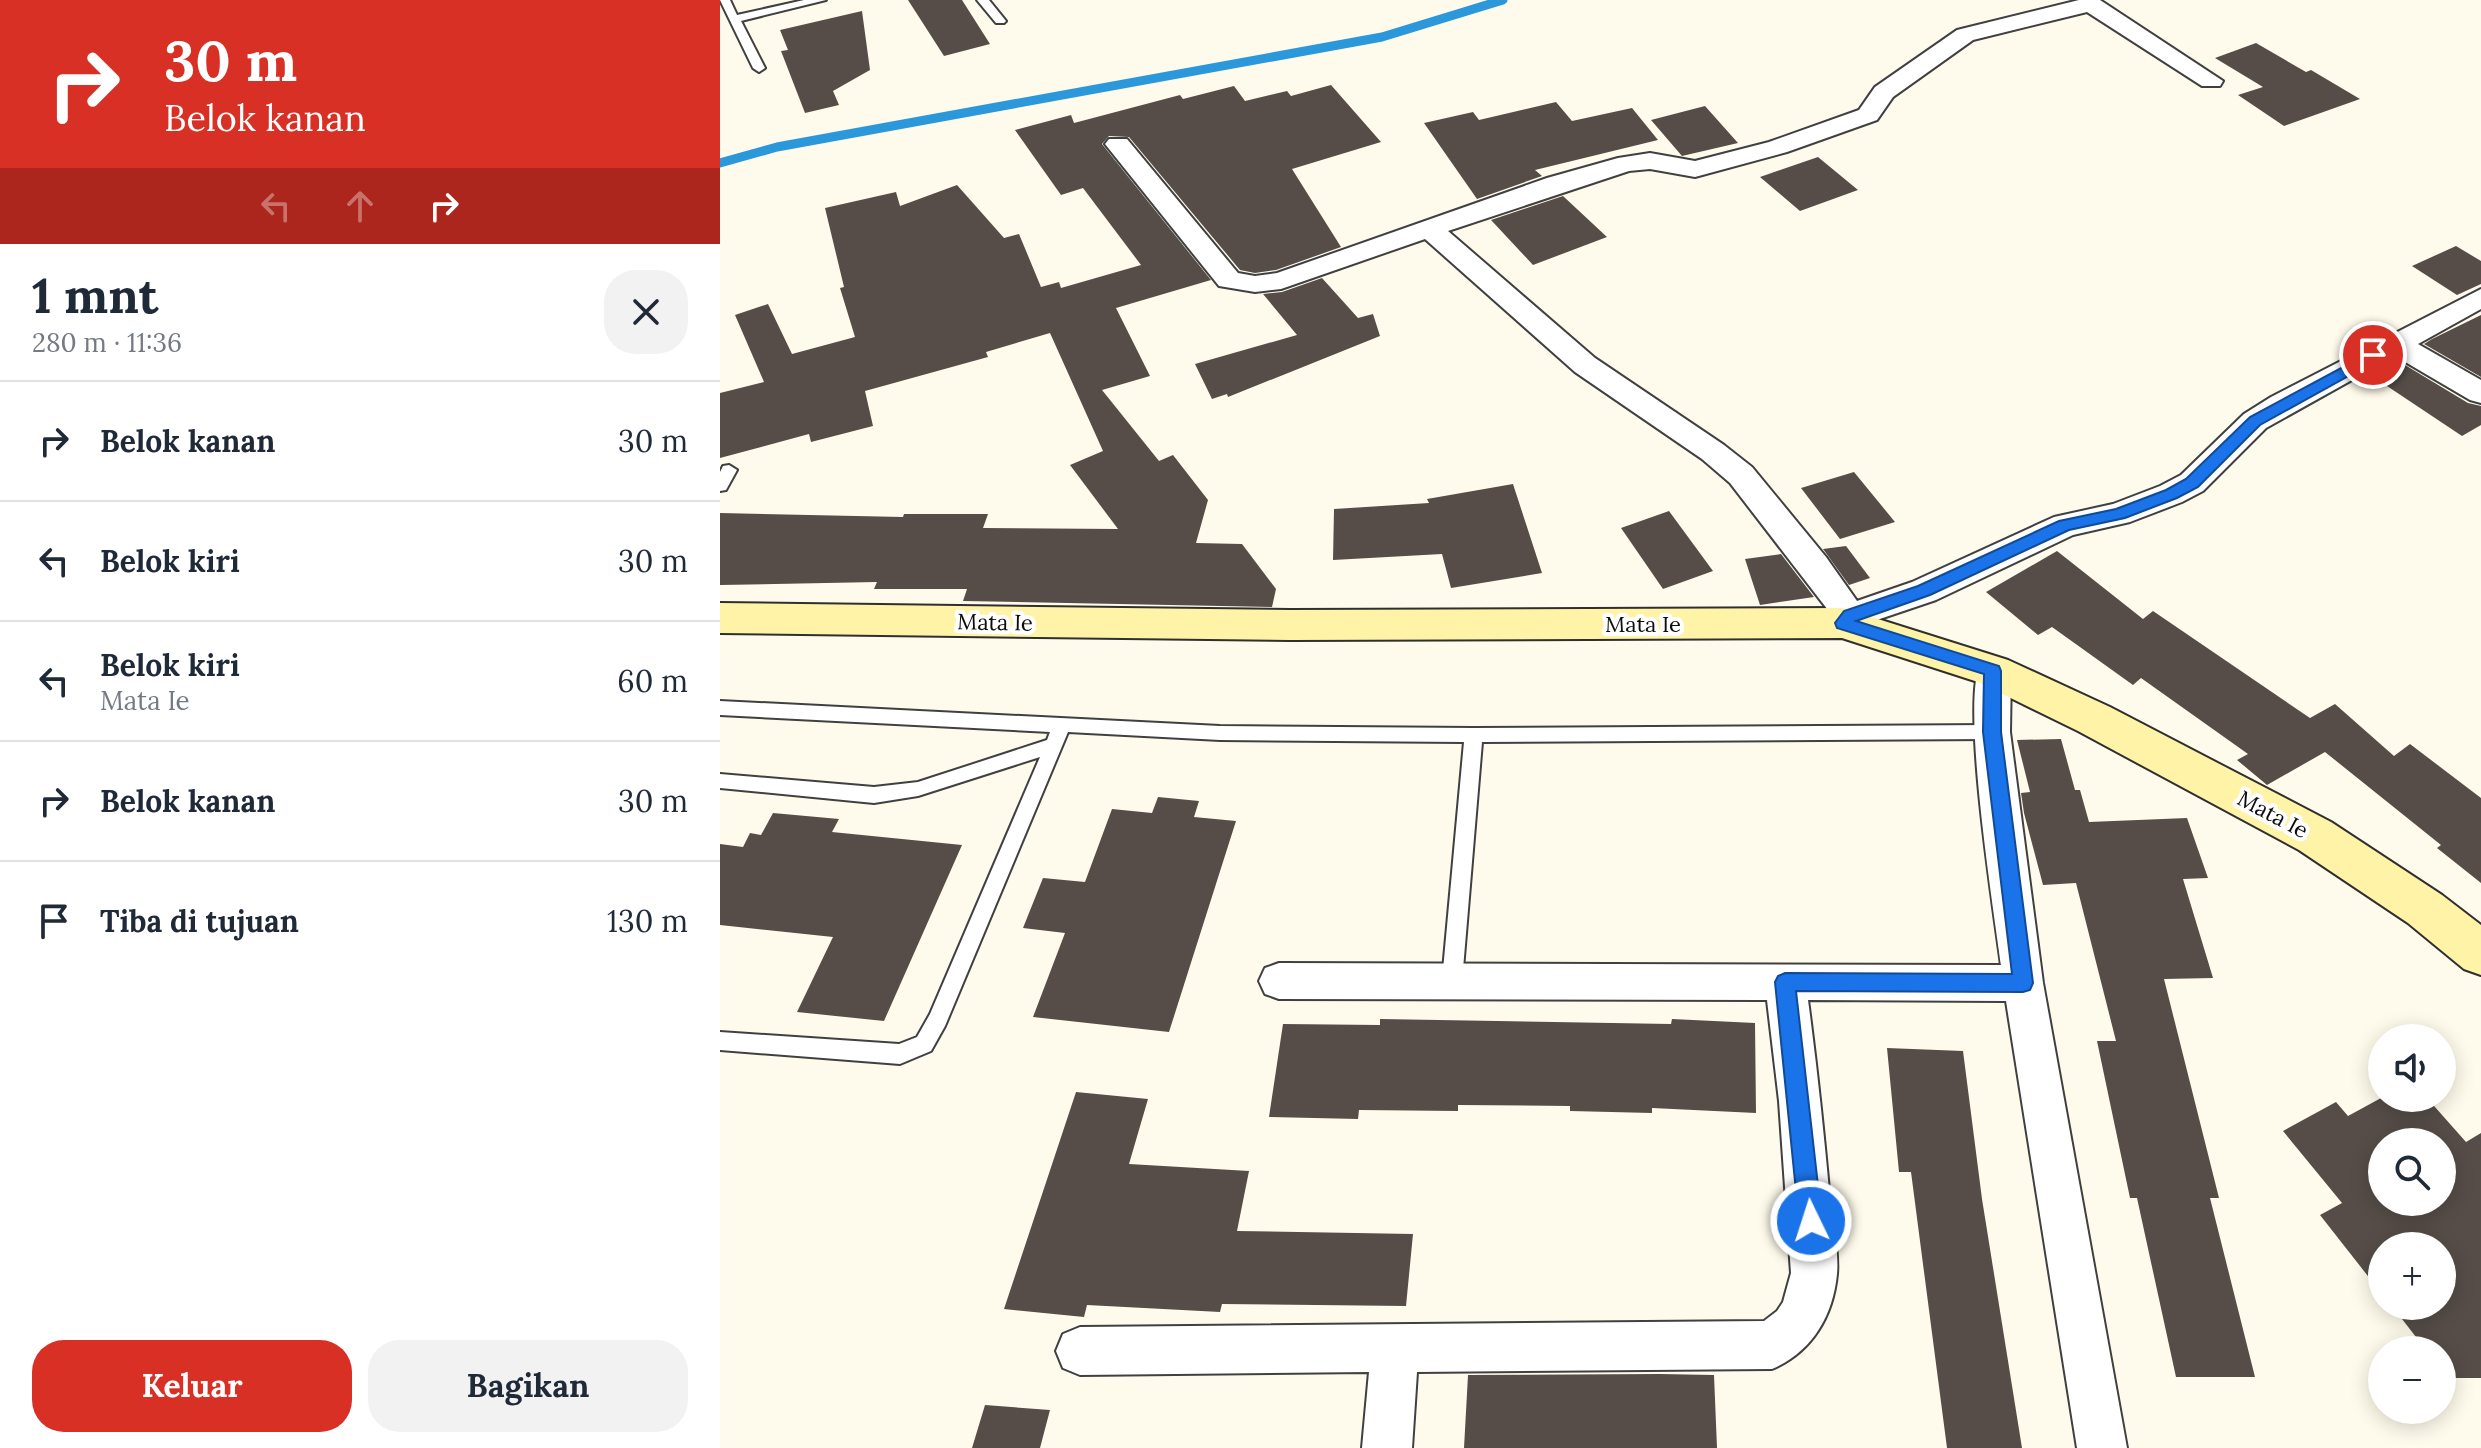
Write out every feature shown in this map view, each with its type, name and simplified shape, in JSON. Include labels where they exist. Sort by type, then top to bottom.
[{"type":"street","points":[[1118,144],[1234,282],[1255,284],[1281,281],[1431,231],[1556,184],[1627,163],[1650,161],[1695,169],[1778,147],[1868,115],[1884,92],[1965,35],[2089,2],[2211,81]]},
{"type":"street","points":[[1987,8],[2007,25]]},
{"type":"street","points":[[1431,231],[1585,365],[1713,452],[1741,475],[1804,552],[1847,620],[1924,591],[2065,525],[2119,514],[2171,494],[2192,483],[2255,421],[2481,298]]},
{"type":"street","points":[[2395,343],[2481,393]]},
{"type":"street","name":"Mata Ie","points":[[720,618],[1290,625],[1847,620],[1993,671],[2094,719],[2315,836],[2425,909],[2481,954]]},
{"type":"street","points":[[1993,671],[1992,732],[2023,983],[2102,1448]]},
{"type":"street","points":[[1279,981],[2023,983]]},
{"type":"street","points":[[1098,1351],[1772,1345],[1794,1328],[1804,1311],[1814,1273],[1800,1101],[1785,982]]},
{"type":"street","points":[[1387,1448],[1395,1350]]},
{"type":"lane","points":[[724,0],[759,68]]},
{"type":"lane","points":[[734,19],[820,0]]},
{"type":"lane","points":[[983,0],[1000,21]]},
{"type":"lane","points":[[720,486],[729,470]]},
{"type":"lane","points":[[720,708],[1220,733],[1992,732]]},
{"type":"lane","points":[[720,1041],[900,1054],[924,1044],[938,1019],[1062,725]]},
{"type":"lane","points":[[1452,981],[1474,735]]},
{"type":"lane","points":[[720,781],[874,795],[918,789],[1053,745]]},
{"type":"building","points":[[908,0],[962,0],[990,44],[944,56]]},
{"type":"building","points":[[862,11],[870,70],[833,91],[839,105],[805,113],[781,51],[788,50],[780,30]]},
{"type":"building","points":[[2256,43],[2360,99],[2284,126],[2238,95],[2263,87],[2215,58]]},
{"type":"building","points":[[1331,85],[1381,142],[1292,169],[1341,247],[1276,270],[1255,273],[1240,270],[1129,137],[1109,136],[1102,144],[1211,280],[1116,308],[1150,376],[1102,390],[1159,461],[1173,455],[1208,500],[1196,543],[1242,544],[1276,589],[1272,607],[963,601],[967,589],[874,589],[877,582],[720,585],[720,513],[903,517],[904,514],[988,514],[983,528],[1118,529],[1070,465],[1103,451],[1050,333],[986,352],[988,357],[865,391],[873,426],[811,442],[809,434],[720,458],[720,393],[764,382],[735,315],[768,304],[792,354],[855,337],[840,288],[844,287],[825,208],[896,192],[900,206],[957,185],[1004,238],[1019,234],[1041,287],[1059,282],[1061,288],[1141,265],[1083,188],[1061,195],[1015,130],[1071,115],[1074,123],[1180,95],[1183,99],[1234,86],[1245,101],[1287,91],[1291,96]]},
{"type":"building","points":[[1556,102],[1572,121],[1632,108],[1658,140],[1535,170],[1542,176],[1477,199],[1424,123],[1473,112],[1479,120]]},
{"type":"building","points":[[1705,106],[1738,143],[1682,156],[1651,120]]},
{"type":"building","points":[[1818,157],[1858,190],[1800,211],[1760,177]]},
{"type":"building","points":[[1563,196],[1607,237],[1533,265],[1491,220]]},
{"type":"building","points":[[2456,246],[2481,261],[2481,284],[2457,295],[2412,266]]},
{"type":"building","points":[[1322,278],[1358,318],[1373,314],[1380,336],[1228,397],[1227,394],[1212,399],[1195,364],[1297,335],[1263,294],[1282,292]]},
{"type":"building","points":[[2481,315],[2481,377],[2424,344],[2432,339]]},
{"type":"building","points":[[2395,359],[2468,403],[2481,406],[2481,425],[2462,436],[2369,374]]},
{"type":"building","points":[[1854,472],[1895,522],[1840,539],[1801,488]]},
{"type":"building","points":[[1513,484],[1542,573],[1451,588],[1442,554],[1333,560],[1334,509],[1429,503],[1427,499]]},
{"type":"building","points":[[1669,511],[1713,571],[1663,589],[1621,528]]},
{"type":"building","points":[[1846,546],[1870,578],[1849,585],[1823,549]]},
{"type":"building","points":[[2057,551],[2143,619],[2153,611],[2310,718],[2335,704],[2394,756],[2410,744],[2481,798],[2481,883],[2437,848],[2441,845],[2325,752],[2267,785],[2237,760],[2248,754],[2141,678],[2133,685],[2052,627],[2038,635],[1986,592]]},
{"type":"building","points":[[1781,554],[1814,597],[1760,605],[1745,559]]},
{"type":"building","points":[[2061,739],[2075,790],[2080,790],[2089,822],[2187,818],[2208,878],[2183,879],[2213,978],[2164,979],[2219,1198],[2210,1198],[2255,1377],[2176,1377],[2137,1198],[2130,1198],[2097,1041],[2116,1041],[2076,883],[2043,885],[2024,813],[2021,793],[2030,792],[2017,740]]},
{"type":"building","points":[[1158,797],[1199,801],[1194,817],[1236,821],[1169,1032],[1033,1017],[1065,933],[1023,928],[1043,878],[1085,882],[1112,809],[1152,813]]},
{"type":"building","points":[[773,813],[839,819],[832,832],[962,845],[884,1021],[797,1012],[833,937],[720,925],[720,844],[743,847],[750,833],[761,835]]},
{"type":"building","points":[[1380,1019],[1671,1024],[1672,1019],[1755,1023],[1756,1113],[1652,1108],[1652,1113],[1570,1111],[1570,1106],[1458,1105],[1458,1111],[1359,1110],[1358,1119],[1269,1117],[1283,1024],[1380,1025]]},
{"type":"building","points":[[1887,1048],[1963,1051],[1982,1199],[2022,1448],[1947,1448],[1911,1172],[1899,1172]]},
{"type":"building","points":[[1076,1092],[1148,1099],[1129,1164],[1249,1171],[1237,1231],[1413,1234],[1406,1306],[1222,1304],[1220,1312],[1087,1305],[1084,1317],[1004,1309]]},
{"type":"building","points":[[2336,1102],[2348,1116],[2368,1105],[2368,1112],[2439,1112],[2454,1128],[2368,1128],[2368,1216],[2456,1216],[2456,1131],[2466,1142],[2481,1133],[2481,1378],[2456,1378],[2456,1336],[2415,1336],[2403,1320],[2456,1320],[2456,1232],[2368,1232],[2368,1276],[2320,1215],[2342,1203],[2283,1131]]},
{"type":"building","points":[[1468,1375],[1714,1375],[1717,1448],[1464,1448]]},
{"type":"building","points":[[985,1405],[1050,1410],[1040,1448],[972,1448]]},
{"type":"waterway","points":[[720,163],[777,147],[1382,37],[1503,0]]},
{"type":"route","points":[[1811,1221],[1785,982],[2023,983],[1992,732],[1993,671],[1843,623],[1850,616],[1924,591],[2065,525],[2119,514],[2171,494],[2192,483],[2255,421],[2373,355]]}]
